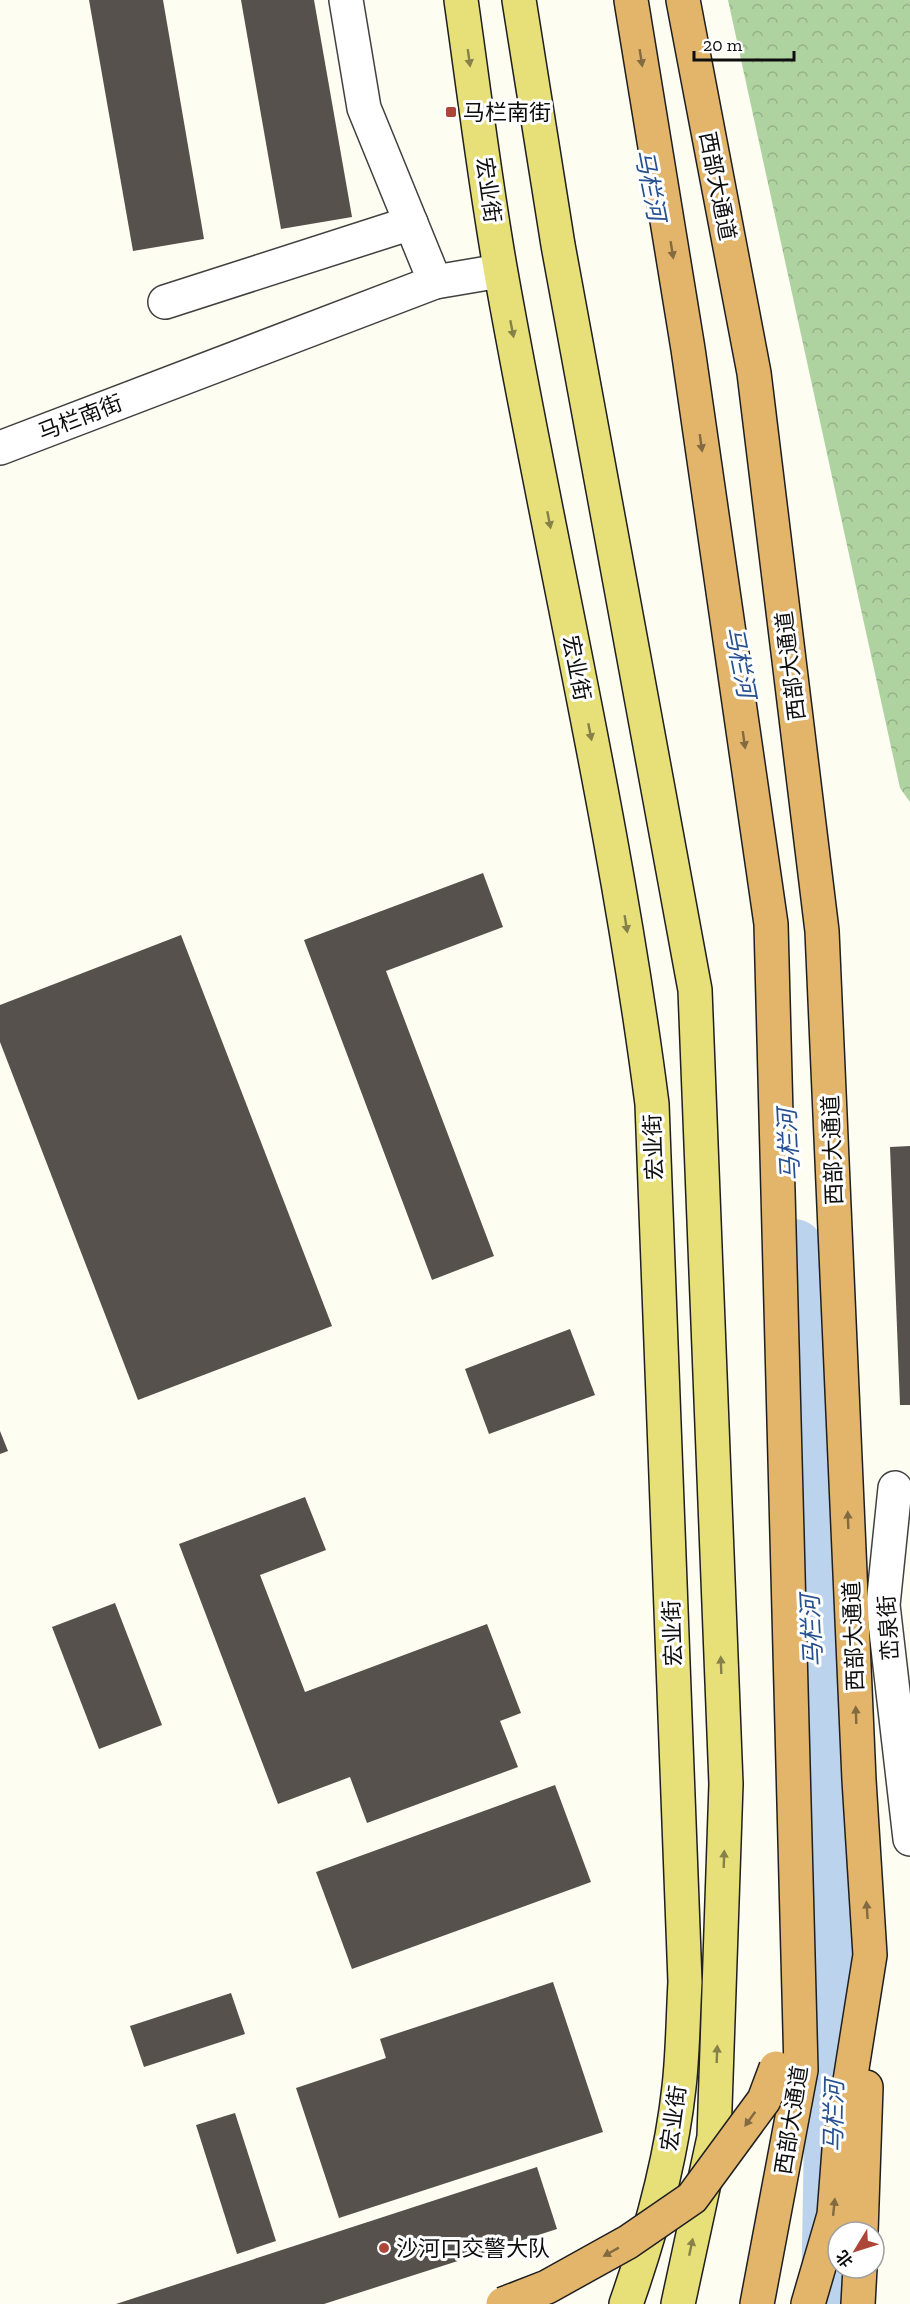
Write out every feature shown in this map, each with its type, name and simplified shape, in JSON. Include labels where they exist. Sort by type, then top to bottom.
[{"type":"highway","name":"西部大通道","points":[[631,0],[688,349],[771,924],[801,2070],[756,2304]]},
{"type":"highway","name":"西部大通道","points":[[682,0],[754,373],[822,931],[859,1780],[870,1955],[839,2150],[834,2215],[808,2304]]},
{"type":"highway","points":[[861,2220],[870,1955]]},
{"type":"highway","points":[[503,2304],[547,2287],[628,2242],[692,2198],[764,2100],[776,2068],[799,1968]]},
{"type":"highway","points":[[858,2304],[859,2280]]},
{"type":"main road","name":"宏业街","points":[[460,0],[500,271],[619,882],[639,1004],[652,1104],[685,1982],[679,2087],[664,2178],[642,2258],[626,2304]]},
{"type":"main road","name":"宏业街","points":[[519,0],[558,245],[695,990],[726,1784],[714,2137],[678,2304]]},
{"type":"street","points":[[346,0],[364,108],[435,282]]},
{"type":"street","points":[[165,302],[411,223]]},
{"type":"street","name":"马栏南街","points":[[0,448],[435,282],[500,271]]},
{"type":"street","name":"峦泉街","points":[[895,1488],[897,1607],[910,1839]]},
{"type":"green space","points":[[728,0],[910,0],[910,802],[900,788]]},
{"type":"building","points":[[89,0],[163,0],[204,239],[133,251]]},
{"type":"building","points":[[241,0],[314,0],[352,217],[281,229]]},
{"type":"building","points":[[483,873],[503,927],[386,971],[494,1256],[432,1280],[304,940]]},
{"type":"building","points":[[181,935],[332,1326],[138,1400],[0,1042],[0,1005]]},
{"type":"building","points":[[910,1146],[910,1405],[900,1405],[890,1147]]},
{"type":"building","points":[[570,1329],[595,1395],[489,1434],[465,1369]]},
{"type":"building","points":[[0,1431],[8,1451],[0,1454]]},
{"type":"building","points":[[305,1497],[326,1550],[260,1575],[305,1692],[487,1624],[521,1713],[500,1721],[518,1767],[367,1823],[350,1777],[278,1804],[179,1544]]},
{"type":"building","points":[[115,1603],[162,1725],[99,1749],[52,1627]]},
{"type":"building","points":[[555,1785],[591,1882],[352,1969],[316,1872]]},
{"type":"building","points":[[553,1982],[603,2132],[339,2218],[296,2088],[386,2058],[380,2039]]},
{"type":"building","points":[[231,1993],[245,2034],[144,2067],[130,2026]]},
{"type":"building","points":[[235,2113],[276,2241],[237,2254],[196,2125]]},
{"type":"building","points":[[537,2167],[557,2229],[324,2304],[116,2304]]},
{"type":"waterway","name":"马栏河","points":[[794,1249],[819,1773],[836,2022],[831,2304]]},
{"type":"place","name":"马栏南街","points":[[451,112]]},
{"type":"place","name":"沙河口交警大队","points":[[384,2248]]}]
